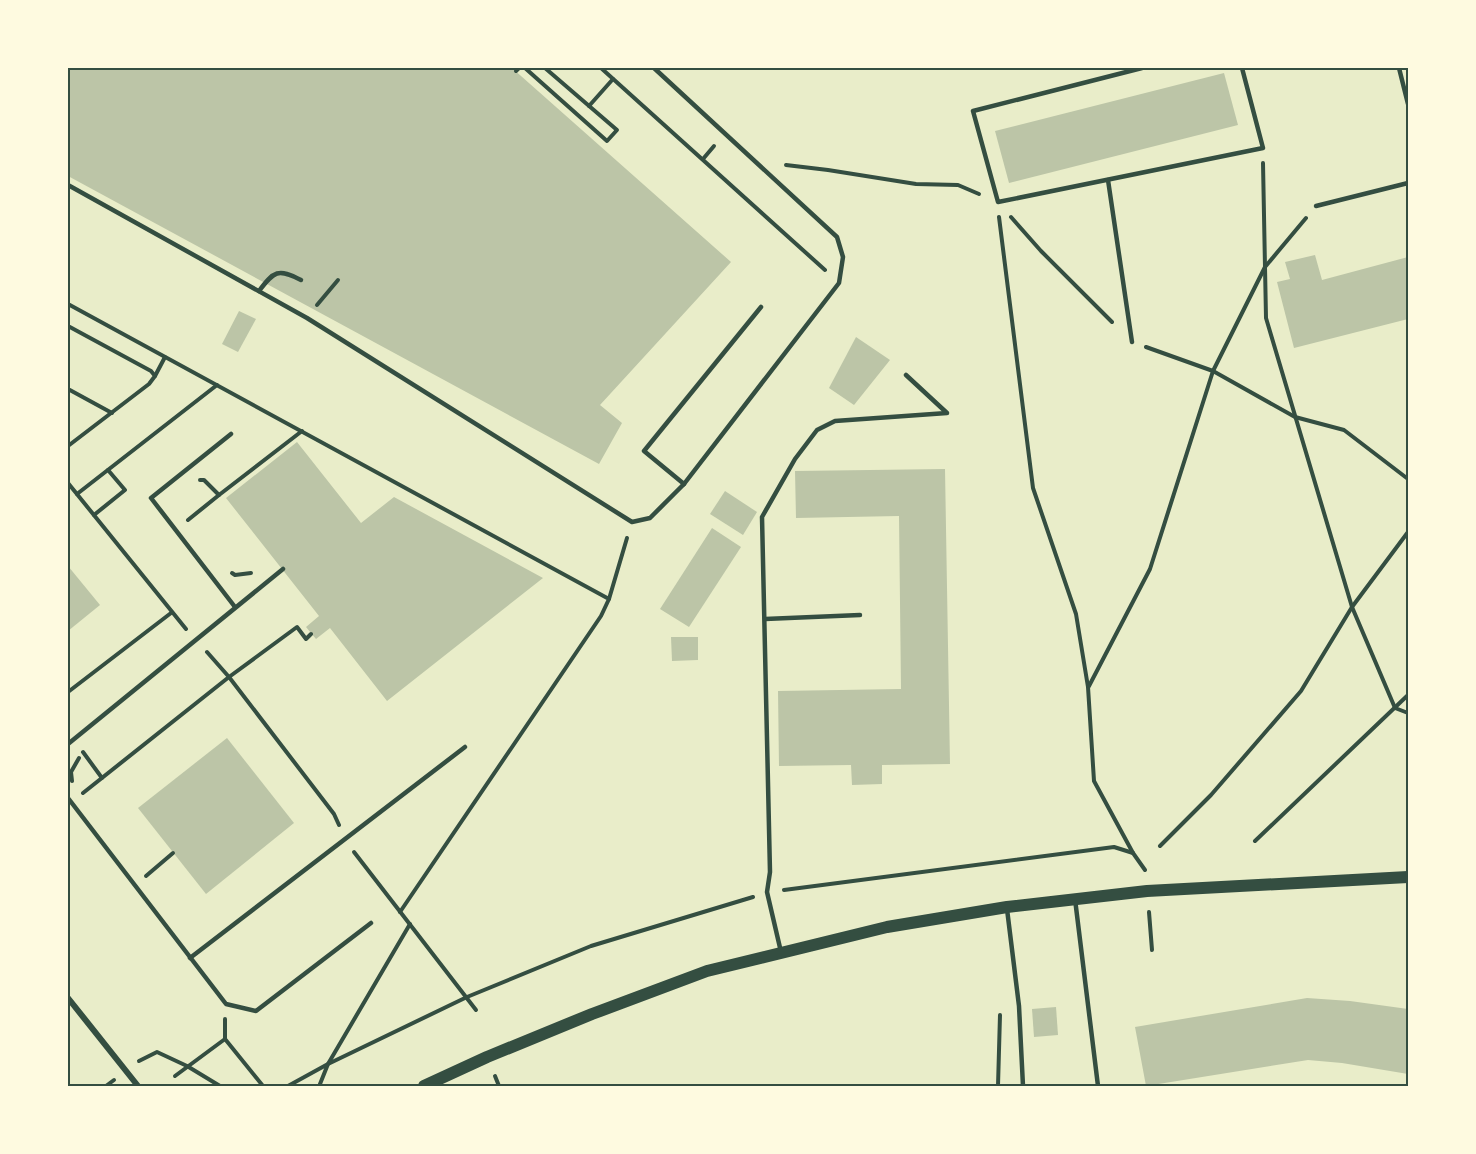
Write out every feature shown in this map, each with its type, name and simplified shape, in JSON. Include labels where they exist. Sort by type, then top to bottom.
[{"type":"main road","points":[[424,1086],[487,1057],[707,971],[887,927],[1007,907],[1147,891],[1408,878]]},
{"type":"street","points":[[68,998],[138,1086]]},
{"type":"lane","points":[[68,185],[307,318],[632,522],[650,518],[684,484],[839,282],[843,257],[837,237],[654,68]]},
{"type":"lane","points":[[1143,68],[974,111],[998,202],[1263,148],[1242,68]]},
{"type":"lane","points":[[1399,68],[1408,104]]},
{"type":"lane","points":[[1108,180],[1132,342]]},
{"type":"lane","points":[[1316,206],[1408,183]]},
{"type":"lane","points":[[259,291],[269,278],[277,273],[286,272],[301,280]]},
{"type":"lane","points":[[684,484],[644,451],[761,307]]},
{"type":"lane","points":[[781,952],[767,892],[770,873],[762,517],[795,459],[817,430],[835,421],[947,413],[906,375]]},
{"type":"lane","points":[[231,434],[151,498],[235,607]]},
{"type":"lane","points":[[68,744],[283,569]]},
{"type":"lane","points":[[765,619],[860,615]]},
{"type":"lane","points":[[190,958],[465,747]]},
{"type":"lane","points":[[69,800],[226,1004],[256,1011],[371,923]]},
{"type":"lane","points":[[1075,899],[1098,1086]]},
{"type":"lane","points":[[1007,907],[1019,1006],[1023,1086]]},
{"type":"path","points":[[525,68],[607,141],[617,130],[545,68]]},
{"type":"path","points":[[601,68],[839,282]]},
{"type":"path","points":[[590,106],[614,79]]},
{"type":"path","points":[[1263,148],[1266,318],[1352,607],[1395,708],[1408,713]]},
{"type":"path","points":[[758,162],[916,184],[958,185],[998,202],[1041,251],[1132,342],[1213,371],[1295,417],[1344,430],[1408,479]]},
{"type":"path","points":[[998,202],[1033,489],[1076,614],[1088,687],[1094,781],[1133,853],[1146,871]]},
{"type":"path","points":[[1088,687],[1150,569],[1213,371],[1265,267],[1316,206]]},
{"type":"path","points":[[307,318],[338,280]]},
{"type":"path","points":[[68,303],[609,599]]},
{"type":"path","points":[[68,326],[151,371],[155,376]]},
{"type":"path","points":[[68,446],[149,384],[165,357]]},
{"type":"path","points":[[77,494],[217,385]]},
{"type":"path","points":[[68,389],[112,413]]},
{"type":"path","points":[[188,520],[302,431]]},
{"type":"path","points":[[94,515],[125,490],[108,470]]},
{"type":"path","points":[[191,480],[204,480],[219,495]]},
{"type":"path","points":[[68,483],[171,613],[230,677],[334,814],[345,840],[476,1010]]},
{"type":"path","points":[[183,512],[195,529]]},
{"type":"path","points":[[400,912],[601,616],[609,599],[632,522]]},
{"type":"path","points":[[1160,846],[1211,795],[1301,691],[1352,607],[1408,532]]},
{"type":"path","points":[[229,571],[235,575],[258,571]]},
{"type":"path","points":[[68,692],[171,613]]},
{"type":"path","points":[[69,800],[78,796],[297,627],[306,639],[312,634]]},
{"type":"path","points":[[1255,841],[1408,695]]},
{"type":"path","points":[[78,796],[71,772],[83,753]]},
{"type":"path","points":[[288,1086],[328,1064],[467,997],[591,946],[767,892],[1114,847],[1133,853]]},
{"type":"path","points":[[142,879],[174,853]]},
{"type":"path","points":[[1149,912],[1152,950]]},
{"type":"path","points":[[320,1084],[328,1064],[410,924]]},
{"type":"path","points":[[226,1004],[225,1039],[263,1086]]},
{"type":"path","points":[[998,1086],[1000,1009]]},
{"type":"path","points":[[175,1076],[225,1039]]},
{"type":"path","points":[[106,1086],[144,1058],[158,1052],[188,1066],[220,1086]]},
{"type":"building","points":[[68,68],[512,68],[731,262],[600,405],[622,423],[599,464],[68,176]]},
{"type":"building","points":[[1224,73],[1238,125],[1009,183],[995,131]]},
{"type":"building","points":[[1315,255],[1322,280],[1408,257],[1408,319],[1294,348],[1277,282],[1290,279],[1285,262]]},
{"type":"building","points":[[239,311],[256,319],[238,352],[222,344]]},
{"type":"building","points":[[856,337],[890,360],[854,405],[829,388]]},
{"type":"building","points":[[297,442],[361,523],[394,497],[543,578],[387,701],[330,628],[316,639],[306,627],[319,616],[226,498]]},
{"type":"building","points":[[945,469],[950,764],[882,765],[882,784],[852,785],[851,765],[779,766],[778,691],[901,689],[899,516],[796,518],[795,471]]},
{"type":"building","points":[[725,491],[757,512],[743,535],[710,514]]},
{"type":"building","points":[[712,528],[741,547],[689,627],[660,609]]},
{"type":"building","points":[[68,566],[100,605],[68,631]]},
{"type":"building","points":[[671,637],[698,637],[698,660],[672,661]]},
{"type":"building","points":[[227,738],[294,823],[206,894],[138,808]]},
{"type":"building","points":[[1307,998],[1408,1009],[1408,1074],[1308,1060],[1146,1086],[1135,1027]]},
{"type":"building","points":[[1056,1007],[1058,1035],[1034,1037],[1032,1009]]}]
